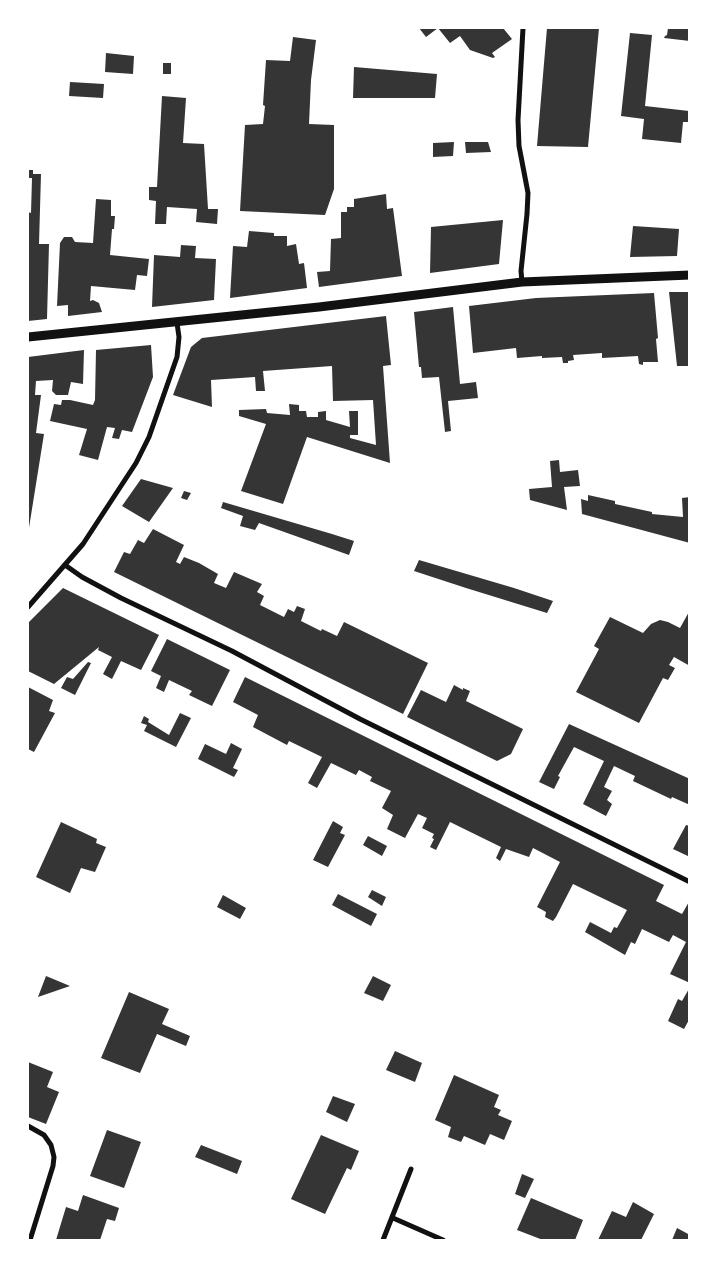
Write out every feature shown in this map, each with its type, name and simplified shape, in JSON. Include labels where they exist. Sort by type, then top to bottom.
[{"type":"street","points":[[522,282],[521,271],[528,193],[520,146],[518,120],[523,28]]},
{"type":"street","points":[[28,338],[319,307],[522,282],[690,275]]},
{"type":"street","points":[[28,608],[82,544],[136,463],[149,437],[177,357],[179,337],[177,323]]},
{"type":"street","points":[[65,565],[82,577],[121,598],[232,650],[360,719],[690,882]]},
{"type":"street","points":[[28,1126],[44,1135],[51,1145],[54,1156],[53,1166],[30,1240]]},
{"type":"street","points":[[383,1240],[411,1169]]},
{"type":"street","points":[[393,1218],[443,1240]]},
{"type":"building","points":[[419,28],[438,28],[426,37]]},
{"type":"building","points":[[438,28],[503,28],[512,39],[492,53],[495,57],[493,58],[470,50],[460,36],[450,43]]},
{"type":"building","points":[[547,28],[599,28],[588,147],[537,146]]},
{"type":"building","points":[[668,28],[690,28],[690,41],[664,38],[667,35]]},
{"type":"building","points":[[630,33],[652,35],[645,106],[689,111],[688,122],[683,122],[681,143],[642,139],[644,119],[621,116]]},
{"type":"building","points":[[293,37],[316,40],[311,80],[309,124],[334,125],[334,189],[325,215],[240,211],[245,125],[263,124],[266,60],[290,61]]},
{"type":"building","points":[[106,53],[134,56],[133,74],[105,72]]},
{"type":"building","points":[[163,63],[171,63],[171,74],[163,74]]},
{"type":"building","points":[[354,67],[437,74],[435,98],[353,98]]},
{"type":"building","points":[[70,82],[104,84],[103,98],[69,96]]},
{"type":"building","points":[[162,96],[186,98],[183,143],[204,144],[208,209],[218,209],[217,224],[196,222],[197,209],[167,207],[166,224],[155,224],[156,201],[149,200],[149,187],[157,187]]},
{"type":"building","points":[[454,142],[453,156],[433,157],[433,143]]},
{"type":"building","points":[[465,142],[488,142],[491,152],[466,153]]},
{"type":"building","points":[[28,170],[33,170],[33,174],[41,174],[39,244],[49,244],[47,319],[28,321],[28,212],[31,213],[32,178],[28,178]]},
{"type":"building","points":[[386,194],[387,209],[393,208],[402,276],[319,287],[317,272],[330,271],[331,239],[341,238],[341,212],[347,212],[347,207],[354,207],[354,199]]},
{"type":"building","points":[[96,199],[111,200],[111,216],[115,216],[110,255],[149,259],[147,276],[137,275],[135,290],[91,286],[90,301],[93,300],[99,303],[102,312],[68,316],[68,305],[57,306],[60,243],[64,237],[72,237],[75,242],[93,243]]},
{"type":"building","points":[[503,220],[499,264],[430,273],[431,227]]},
{"type":"building","points":[[633,226],[679,229],[677,256],[630,257]]},
{"type":"building","points":[[249,231],[274,233],[274,236],[287,236],[287,246],[296,244],[299,264],[304,263],[307,288],[230,298],[233,246],[247,247]]},
{"type":"building","points":[[181,245],[196,246],[195,258],[216,259],[214,300],[152,307],[154,255],[180,257]]},
{"type":"building","points":[[669,292],[690,292],[690,366],[677,366]]},
{"type":"building","points":[[654,293],[658,362],[643,362],[643,365],[639,364],[638,356],[602,358],[602,353],[573,355],[574,360],[563,363],[562,357],[517,358],[516,348],[473,353],[469,306],[536,298]]},
{"type":"building","points":[[453,307],[460,384],[476,382],[478,398],[448,401],[451,431],[445,432],[439,377],[422,378],[421,367],[419,367],[414,312]]},
{"type":"building","points":[[386,316],[391,365],[383,366],[390,463],[307,437],[283,504],[241,491],[266,424],[239,416],[239,410],[266,409],[267,413],[290,415],[289,404],[299,405],[299,411],[306,411],[307,417],[318,417],[318,412],[326,411],[326,420],[350,427],[349,411],[358,411],[358,435],[350,435],[350,438],[376,445],[373,400],[333,401],[332,366],[263,371],[265,391],[256,391],[255,377],[211,380],[212,407],[173,395],[191,347],[202,338]]},
{"type":"building","points":[[151,345],[153,377],[132,432],[122,430],[119,439],[112,438],[115,428],[107,427],[98,460],[79,455],[87,429],[50,421],[54,404],[61,405],[62,400],[70,400],[93,405],[95,400],[96,350]]},
{"type":"building","points":[[84,350],[83,384],[71,382],[68,395],[56,395],[52,391],[53,380],[36,381],[35,395],[41,395],[36,433],[44,434],[28,534],[28,357]]},
{"type":"building","points":[[559,460],[560,472],[578,470],[580,486],[564,487],[567,510],[530,500],[529,489],[552,487],[550,461]]},
{"type":"building","points":[[141,479],[173,488],[149,522],[122,506]]},
{"type":"building","points":[[184,491],[191,493],[187,500],[181,498]]},
{"type":"building","points":[[588,495],[615,501],[615,504],[652,512],[652,514],[683,517],[682,498],[690,497],[690,543],[582,514],[581,499],[588,501]]},
{"type":"building","points":[[223,502],[354,541],[349,555],[259,523],[255,530],[240,526],[243,516],[221,508]]},
{"type":"building","points":[[153,529],[184,545],[176,562],[180,564],[184,557],[199,563],[218,574],[214,583],[226,588],[234,572],[262,584],[257,592],[264,596],[260,605],[284,617],[288,609],[294,612],[297,606],[305,609],[301,621],[321,631],[322,629],[337,636],[344,622],[428,663],[403,714],[114,572],[124,552],[130,554],[138,540],[144,543]]},
{"type":"building","points":[[419,560],[553,601],[547,613],[414,571]]},
{"type":"building","points":[[63,588],[159,635],[141,670],[121,661],[112,679],[103,674],[112,657],[98,650],[99,647],[54,684],[28,671],[28,623]]},
{"type":"building","points":[[690,610],[690,666],[674,657],[669,665],[675,668],[668,680],[663,678],[639,723],[576,692],[599,649],[594,646],[610,617],[643,633],[651,624],[660,620],[680,628]]},
{"type":"building","points":[[167,639],[230,670],[212,706],[189,695],[192,691],[169,680],[164,692],[156,688],[161,676],[151,671]]},
{"type":"building","points":[[88,662],[91,663],[75,695],[61,688],[67,677],[73,679]]},
{"type":"building","points":[[245,677],[664,885],[656,901],[682,914],[690,900],[690,983],[670,974],[686,942],[673,935],[669,942],[642,929],[635,944],[631,942],[625,955],[585,932],[590,922],[611,933],[614,927],[617,928],[627,910],[573,884],[553,921],[545,917],[546,912],[537,907],[560,862],[533,848],[529,857],[506,849],[500,861],[496,858],[501,847],[450,822],[436,850],[430,847],[434,834],[422,828],[427,818],[418,814],[405,838],[387,829],[393,815],[382,808],[391,791],[370,781],[372,777],[359,770],[356,775],[331,763],[317,788],[308,783],[322,757],[289,741],[287,745],[253,727],[258,715],[233,702]]},
{"type":"building","points":[[454,685],[463,690],[463,688],[470,691],[466,701],[523,729],[511,754],[497,761],[407,717],[421,690],[446,702]]},
{"type":"building","points":[[28,687],[53,700],[49,711],[55,713],[34,752],[28,749]]},
{"type":"building","points":[[180,713],[191,718],[176,747],[144,731],[147,725],[141,723],[144,716],[149,719],[148,722],[169,735]]},
{"type":"building","points":[[569,724],[690,779],[690,805],[672,797],[671,799],[633,781],[635,776],[614,766],[604,787],[612,791],[607,800],[612,804],[606,816],[583,804],[604,761],[574,747],[558,776],[560,777],[554,789],[539,782]]},
{"type":"building","points":[[231,743],[242,749],[233,768],[238,770],[234,777],[198,759],[205,744],[226,754]]},
{"type":"building","points":[[333,821],[343,827],[340,833],[345,835],[328,867],[313,860]]},
{"type":"building","points":[[61,822],[97,839],[96,843],[106,847],[95,872],[81,868],[70,893],[36,877]]},
{"type":"building","points":[[686,825],[690,826],[690,857],[673,849]]},
{"type":"building","points":[[368,836],[387,846],[382,856],[363,845]]},
{"type":"building","points":[[372,890],[386,897],[382,906],[368,897]]},
{"type":"building","points":[[338,894],[377,914],[371,926],[332,905]]},
{"type":"building","points":[[223,895],[246,908],[240,919],[217,907]]},
{"type":"building","points":[[46,976],[70,986],[38,997]]},
{"type":"building","points":[[373,976],[391,985],[383,1001],[364,993]]},
{"type":"building","points":[[690,987],[690,1018],[684,1029],[668,1021],[678,999],[682,1001]]},
{"type":"building","points":[[129,992],[169,1009],[162,1024],[190,1036],[186,1046],[157,1034],[140,1073],[101,1058]]},
{"type":"building","points":[[395,1051],[422,1063],[415,1082],[386,1070]]},
{"type":"building","points":[[28,1062],[53,1072],[47,1087],[59,1092],[46,1124],[28,1117]]},
{"type":"building","points":[[454,1075],[499,1095],[494,1107],[501,1110],[498,1115],[512,1121],[504,1140],[490,1134],[485,1145],[464,1136],[461,1142],[448,1137],[451,1127],[435,1120]]},
{"type":"building","points":[[333,1096],[355,1104],[347,1122],[326,1112]]},
{"type":"building","points":[[107,1130],[141,1142],[124,1188],[90,1176]]},
{"type":"building","points":[[321,1135],[359,1151],[351,1170],[347,1168],[325,1214],[291,1199]]},
{"type":"building","points":[[201,1145],[242,1161],[237,1174],[195,1157]]},
{"type":"building","points":[[522,1174],[534,1179],[525,1198],[515,1194]]},
{"type":"building","points":[[83,1195],[119,1208],[115,1221],[107,1219],[100,1240],[56,1240],[66,1207],[78,1211]]},
{"type":"building","points":[[531,1198],[583,1220],[575,1240],[543,1240],[517,1230]]},
{"type":"building","points":[[633,1202],[654,1214],[641,1240],[598,1240],[612,1211],[626,1217]]},
{"type":"building","points":[[677,1228],[690,1235],[690,1240],[672,1240]]}]
